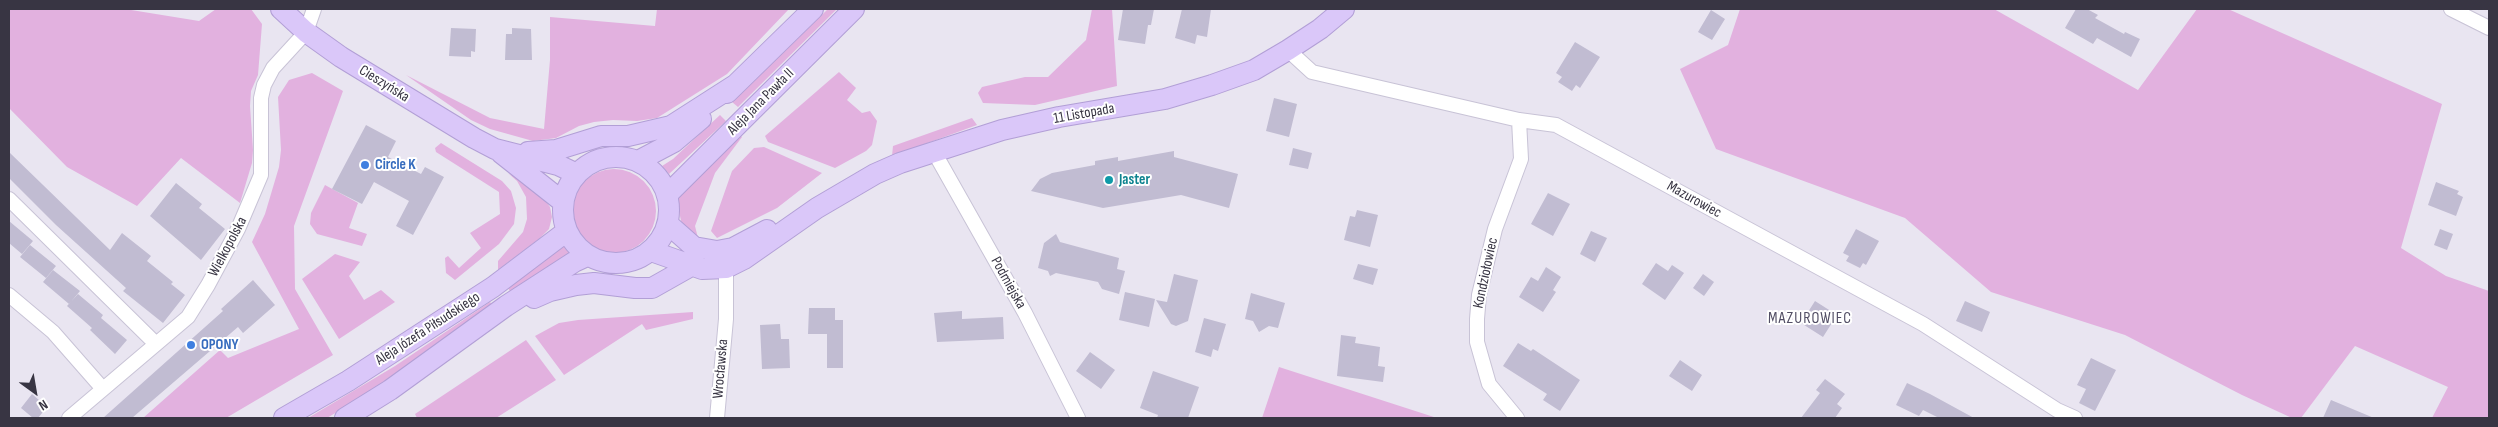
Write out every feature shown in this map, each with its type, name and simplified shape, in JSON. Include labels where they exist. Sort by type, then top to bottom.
[{"type":"main road","name":"Cieszyńska","points":[[281,9],[306,32],[372,78],[503,151],[563,202]]},
{"type":"main road","name":"Aleja Jana Pawła II","points":[[638,161],[674,142],[813,9]]},
{"type":"main road","name":"Aleja Jana Pawła II","points":[[667,196],[854,9]]},
{"type":"main road","name":"11 Listopada","points":[[651,251],[702,269],[726,268],[766,244],[817,208],[875,174],[933,150],[1002,130],[1059,117],[1166,99],[1254,70],[1320,29],[1344,9]]},
{"type":"main road","points":[[503,151],[556,150],[601,136],[628,136],[670,126],[735,85]]},
{"type":"main road","name":"Cieszyńska","points":[[503,151],[558,165],[578,174]]},
{"type":"main road","points":[[617,157],[638,161],[654,173],[662,183],[667,196],[670,209],[668,224],[662,238],[651,251],[636,260],[620,264],[603,262],[587,256],[575,245],[567,231],[563,217],[563,202],[568,187],[578,174],[589,165],[603,159],[617,157]]},
{"type":"main road","name":"11 Listopada","points":[[668,224],[694,247],[717,251],[733,248],[766,230],[817,208]]},
{"type":"main road","name":"Aleja Józefa Piłsudskiego","points":[[284,418],[348,381],[493,287],[567,231]]},
{"type":"main road","name":"Aleja Józefa Piłsudskiego","points":[[345,418],[390,390],[499,311],[574,262],[587,256]]},
{"type":"main road","points":[[499,311],[550,290],[576,285],[594,283],[652,288],[691,266]]},
{"type":"street","points":[[306,32],[314,9]]},
{"type":"street","points":[[2451,9],[2489,28]]},
{"type":"street","name":"Wielkopolska","points":[[68,418],[188,317],[238,229],[261,175],[261,98],[264,85],[274,68],[306,32]]},
{"type":"street","name":"Mazurowiec","points":[[1288,50],[1312,72],[1519,120],[1556,125],[1923,324],[2057,410],[2075,418]]},
{"type":"street","name":"Kondziołowiec","points":[[1517,418],[1489,384],[1477,342],[1477,319],[1479,294],[1495,229],[1520,158],[1519,120]]},
{"type":"street","name":"Podmiejska","points":[[933,150],[1025,312],[1078,418]]},
{"type":"street","points":[[9,199],[156,344]]},
{"type":"street","name":"Wrocławska","points":[[717,418],[726,319],[726,268]]},
{"type":"street","points":[[9,294],[53,332],[103,389]]},
{"type":"shaded area","points":[[9,9],[125,9],[199,21],[216,9],[251,9],[262,24],[258,75],[251,91],[252,163],[240,203],[181,158],[137,206],[67,167],[9,108]]},
{"type":"shaded area","points":[[657,9],[789,9],[727,74],[657,118],[637,121],[613,120],[594,122],[579,126],[556,138],[533,141],[490,129],[471,120],[406,75],[490,118],[544,129],[550,60],[550,17],[655,26]]},
{"type":"shaded area","points":[[828,9],[837,9],[738,107],[732,102]]},
{"type":"shaded area","points":[[1092,9],[1112,9],[1117,86],[1035,105],[983,103],[978,93],[982,87],[1025,77],[1048,77],[1086,40]]},
{"type":"shaded area","points":[[1740,9],[1994,9],[2138,90],[2197,9],[2228,9],[2442,104],[2401,248],[2446,276],[2489,291],[2489,418],[2432,418],[2448,387],[2355,346],[2301,418],[2292,418],[2242,395],[2125,335],[1991,292],[1905,218],[1716,149],[1680,69],[1728,45]]},
{"type":"shaded area","points":[[839,72],[856,88],[847,100],[862,113],[870,111],[877,121],[872,145],[866,151],[835,168],[768,142],[765,136]]},
{"type":"shaded area","points":[[312,73],[343,91],[294,226],[295,289],[333,355],[226,418],[143,418],[220,350],[228,358],[299,329],[252,242],[265,214],[279,167],[281,150],[278,97],[289,80]]},
{"type":"shaded area","points":[[720,115],[726,121],[669,174],[662,166],[673,159]]},
{"type":"shaded area","points":[[972,118],[977,125],[892,156],[893,146]]},
{"type":"shaded area","points":[[739,134],[742,137],[715,173],[695,226],[698,238],[682,225],[678,207],[679,195]]},
{"type":"shaded area","points":[[441,143],[502,181],[511,191],[516,208],[514,224],[499,244],[455,280],[446,273],[445,258],[448,256],[459,268],[481,248],[470,233],[500,214],[499,192],[436,152],[435,148]]},
{"type":"shaded area","points":[[764,147],[822,173],[777,208],[717,238],[711,231],[732,171],[754,148]]},
{"type":"shaded area","points":[[614,169],[630,172],[649,188],[653,195],[656,211],[653,227],[637,246],[630,250],[614,253],[598,250],[579,234],[575,227],[572,211],[575,195],[591,176],[598,172]]},
{"type":"shaded area","points":[[508,173],[539,192],[550,207],[552,217],[549,229],[539,239],[498,270],[498,261],[523,232],[527,219],[526,197],[517,181]]},
{"type":"shaded area","points":[[325,185],[358,203],[349,228],[367,234],[362,246],[317,234],[310,224],[311,213]]},
{"type":"shaded area","points":[[563,245],[570,254],[513,296],[508,288]]},
{"type":"shaded area","points":[[335,254],[360,262],[349,276],[364,300],[381,290],[395,302],[339,339],[302,279]]},
{"type":"shaded area","points":[[490,302],[495,308],[393,378],[327,418],[308,418],[395,366]]},
{"type":"shaded area","points":[[693,312],[693,319],[646,330],[642,324],[564,375],[535,336],[559,323],[578,320]]},
{"type":"shaded area","points":[[526,340],[556,380],[496,418],[417,418],[415,414]]},
{"type":"shaded area","points":[[1279,367],[1437,418],[1262,418]]},
{"type":"building","points":[[1123,9],[1154,9],[1151,25],[1148,25],[1145,44],[1118,40]]},
{"type":"building","points":[[1182,9],[1211,9],[1207,37],[1197,35],[1195,44],[1175,38]]},
{"type":"building","points":[[2076,9],[2087,9],[2098,15],[2095,18],[2124,34],[2125,32],[2140,39],[2131,57],[2097,38],[2093,44],[2065,28]]},
{"type":"building","points":[[1711,10],[1725,19],[1712,40],[1698,32]]},
{"type":"building","points":[[451,28],[476,29],[475,52],[471,51],[471,57],[449,56]]},
{"type":"building","points":[[512,28],[531,29],[532,60],[505,60],[506,34],[512,34]]},
{"type":"building","points":[[1575,42],[1600,57],[1580,88],[1576,85],[1572,91],[1558,82],[1562,77],[1556,73]]},
{"type":"building","points":[[1274,98],[1297,104],[1289,137],[1266,131]]},
{"type":"building","points":[[366,125],[396,141],[388,157],[421,174],[425,167],[444,177],[413,235],[396,226],[409,201],[374,182],[362,204],[332,189]]},
{"type":"building","points":[[1293,148],[1312,153],[1308,169],[1289,165]]},
{"type":"building","name":"Jaster","points":[[1174,151],[1174,157],[1238,174],[1229,208],[1181,195],[1103,208],[1031,191],[1040,179],[1052,173],[1095,165],[1095,161],[1118,157],[1118,161]]},
{"type":"building","points":[[9,152],[110,250],[122,233],[151,256],[147,261],[173,282],[171,284],[185,295],[163,323],[123,291],[126,288],[56,225],[9,178]]},
{"type":"building","points":[[2436,182],[2459,191],[2457,194],[2463,197],[2456,216],[2428,205]]},
{"type":"building","points":[[176,183],[202,204],[199,208],[225,229],[201,260],[150,216]]},
{"type":"building","points":[[1548,193],[1570,204],[1553,236],[1531,224]]},
{"type":"building","points":[[1357,210],[1378,215],[1370,247],[1344,240],[1350,216],[1355,217]]},
{"type":"building","points":[[9,221],[33,241],[22,254],[9,243]]},
{"type":"building","points":[[1856,229],[1879,241],[1866,265],[1863,263],[1860,268],[1846,261],[1849,256],[1843,253]]},
{"type":"building","points":[[2440,229],[2453,234],[2447,250],[2434,245]]},
{"type":"building","points":[[1591,231],[1607,238],[1595,262],[1580,254]]},
{"type":"building","points":[[1056,234],[1060,242],[1119,258],[1117,269],[1125,271],[1119,294],[1102,289],[1098,282],[1056,273],[1050,276],[1048,271],[1038,268],[1044,243]]},
{"type":"building","points":[[30,245],[56,266],[46,278],[20,257]]},
{"type":"building","points":[[1656,263],[1668,271],[1672,265],[1684,273],[1665,300],[1642,284]]},
{"type":"building","points":[[1358,264],[1378,269],[1373,285],[1353,279]]},
{"type":"building","points":[[1546,267],[1561,277],[1553,290],[1556,292],[1543,312],[1519,297],[1531,277],[1538,281]]},
{"type":"building","points":[[53,270],[80,291],[69,304],[43,282]]},
{"type":"building","points":[[1174,274],[1198,280],[1188,321],[1176,326],[1171,324],[1156,300],[1167,302]]},
{"type":"building","points":[[1703,274],[1714,282],[1704,296],[1693,288]]},
{"type":"building","points":[[253,280],[275,305],[243,333],[238,327],[132,418],[103,418],[223,311],[221,309]]},
{"type":"building","points":[[1125,292],[1155,299],[1149,327],[1119,320]]},
{"type":"building","points":[[1251,293],[1285,303],[1278,328],[1269,326],[1259,332],[1253,321],[1245,319]]},
{"type":"building","points":[[78,294],[103,315],[101,318],[127,340],[115,354],[90,330],[92,328],[67,306]]},
{"type":"building","points":[[1815,301],[1837,315],[1823,337],[1801,323]]},
{"type":"building","points":[[1965,301],[1990,312],[1982,332],[1956,321]]},
{"type":"building","points":[[809,308],[835,308],[835,320],[843,320],[843,368],[827,368],[827,334],[808,334]]},
{"type":"building","points":[[962,311],[962,319],[1003,317],[1004,339],[937,342],[934,313]]},
{"type":"building","points":[[1204,318],[1226,324],[1218,351],[1213,349],[1211,357],[1195,352]]},
{"type":"building","points":[[780,324],[781,339],[789,339],[790,368],[762,369],[760,325]]},
{"type":"building","points":[[1341,335],[1356,337],[1355,343],[1380,347],[1378,366],[1385,367],[1383,382],[1337,376]]},
{"type":"building","points":[[1518,343],[1531,351],[1533,349],[1580,380],[1560,411],[1543,400],[1547,394],[1503,366]]},
{"type":"building","points":[[1090,352],[1115,370],[1101,389],[1076,371]]},
{"type":"building","points":[[2091,358],[2116,370],[2095,411],[2079,403],[2086,389],[2077,385]]},
{"type":"building","points":[[1680,360],[1702,375],[1692,391],[1669,376]]},
{"type":"building","points":[[1153,371],[1199,387],[1188,418],[1157,418],[1158,415],[1140,408]]},
{"type":"building","points":[[1825,379],[1845,394],[1837,404],[1842,408],[1835,418],[1801,418],[1820,393],[1816,390]]},
{"type":"building","points":[[1907,383],[1974,418],[1939,418],[1923,410],[1919,416],[1896,405]]},
{"type":"building","points":[[32,394],[47,407],[38,418],[33,418],[21,408]]},
{"type":"building","points":[[2331,400],[2374,418],[2323,418]]},
{"type":"place","name":"Circle K","points":[[365,165]]},
{"type":"place","name":"Jaster","points":[[1109,180]]},
{"type":"place","name":"OPONY","points":[[191,345]]},
{"type":"district","name":"MAZUROWIEC","points":[[1810,319]]}]
